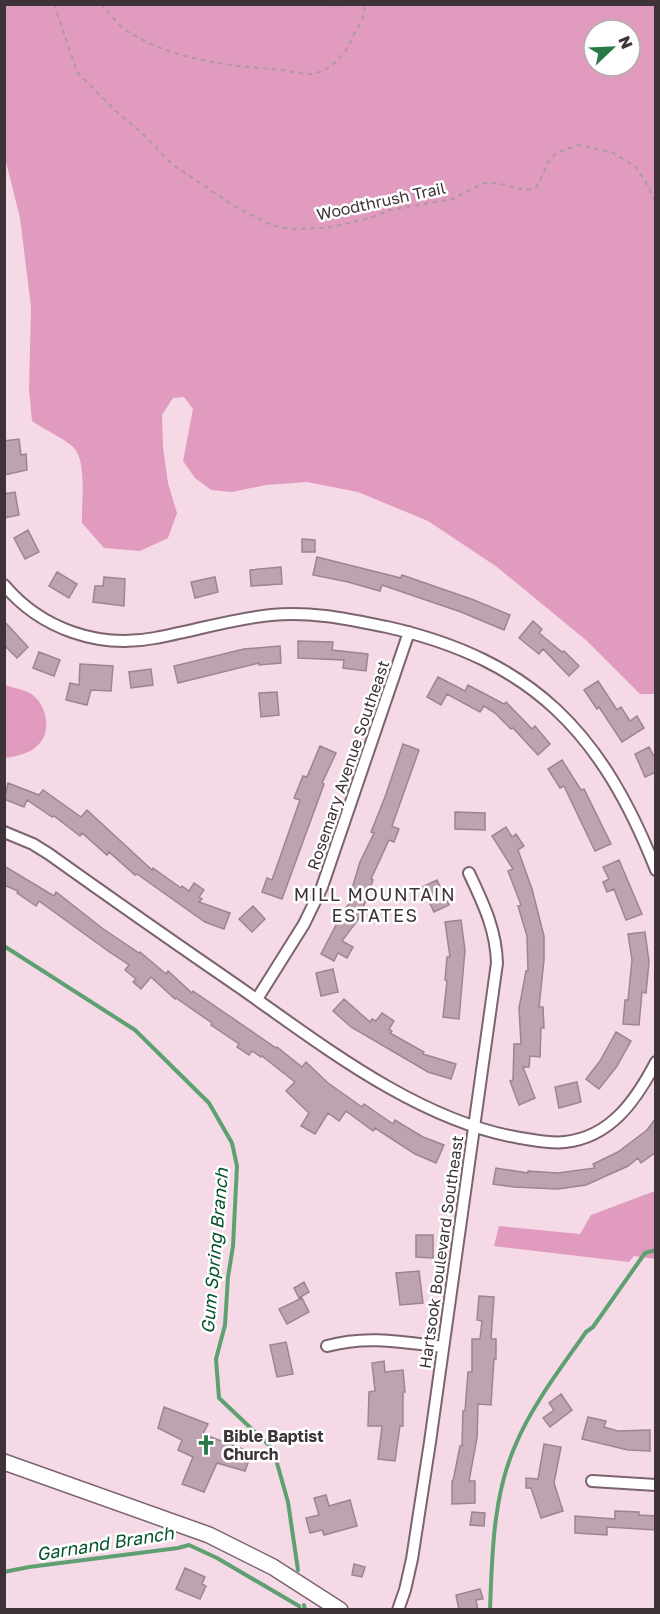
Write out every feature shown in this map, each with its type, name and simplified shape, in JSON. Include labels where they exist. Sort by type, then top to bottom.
[{"type":"street","points":[[4,585],[32,612],[55,625],[88,637],[110,640],[154,639],[240,620],[271,615],[303,614],[334,616],[409,632],[463,649],[486,660],[538,692],[565,717],[588,744],[608,774],[656,870]]},
{"type":"street","name":"Rosemary Avenue Southeast","points":[[257,999],[304,924],[322,887],[409,632]]},
{"type":"street","name":"Hartsook Boulevard Southeast","points":[[4,832],[33,844],[49,854],[385,1085],[440,1113],[474,1126],[412,1559],[398,1610]]},
{"type":"street","points":[[469,873],[489,915],[495,933],[497,955],[474,1126],[491,1133],[548,1143],[581,1139],[597,1132],[624,1112],[656,1062]]},
{"type":"street","points":[[327,1346],[358,1339],[379,1339],[443,1347]]},
{"type":"street","points":[[4,1462],[209,1535],[273,1566],[340,1610]]},
{"type":"street","points":[[592,1481],[656,1485]]},
{"type":"path","name":"Woodthrush Trail","points":[[54,4],[77,72],[120,115],[141,132],[172,165],[237,208],[271,225],[290,229],[327,228],[370,218],[390,210],[452,199],[484,183],[497,183],[524,190],[533,189],[538,185],[548,162],[556,153],[578,146],[611,152],[635,166],[646,182],[656,204]]},
{"type":"path","points":[[101,4],[125,30],[170,52],[209,62],[306,74],[321,72],[337,61],[347,48],[365,14],[364,4]]},
{"type":"path","points":[[330,4],[335,7],[344,4]]},
{"type":"shaded area","points":[[4,5],[655,5],[655,694],[640,694],[587,641],[497,567],[428,521],[358,492],[307,482],[266,485],[232,492],[211,490],[195,478],[183,461],[193,409],[184,397],[173,398],[162,415],[163,447],[168,483],[177,513],[168,538],[140,551],[104,548],[82,523],[83,482],[77,452],[68,443],[32,421],[29,390],[31,307],[20,218],[5,158]]},
{"type":"shaded area","points":[[5,685],[25,691],[35,697],[45,714],[46,727],[43,739],[32,750],[5,758]]},
{"type":"shaded area","points":[[655,1191],[655,1259],[634,1256],[629,1262],[494,1246],[499,1226],[580,1234],[591,1215]]},
{"type":"building","points":[[19,439],[21,455],[26,454],[27,470],[4,475],[4,441]]},
{"type":"building","points":[[15,492],[19,515],[4,518],[4,494]]},
{"type":"building","points":[[28,530],[39,552],[25,559],[14,538]]},
{"type":"building","points":[[302,539],[315,540],[315,552],[302,552]]},
{"type":"building","points":[[317,557],[401,578],[402,575],[510,615],[504,630],[461,612],[382,585],[380,591],[313,575]]},
{"type":"building","points":[[281,567],[282,584],[251,586],[250,570]]},
{"type":"building","points":[[57,572],[77,584],[69,598],[49,586]]},
{"type":"building","points":[[104,577],[125,579],[124,606],[93,602],[95,586],[103,586]]},
{"type":"building","points":[[215,577],[218,592],[195,598],[191,582]]},
{"type":"building","points":[[4,621],[28,647],[17,658],[4,645]]},
{"type":"building","points":[[533,621],[542,629],[539,633],[562,652],[564,651],[579,666],[569,676],[543,649],[539,654],[519,638]]},
{"type":"building","points":[[298,641],[333,642],[332,650],[368,654],[366,671],[343,668],[344,660],[298,658]]},
{"type":"building","points":[[280,646],[281,663],[259,665],[259,663],[178,683],[174,666],[244,649]]},
{"type":"building","points":[[39,652],[60,660],[54,676],[33,668]]},
{"type":"building","points":[[80,664],[113,666],[111,691],[91,690],[87,705],[66,700],[70,683],[79,685]]},
{"type":"building","points":[[151,669],[153,685],[131,688],[129,672]]},
{"type":"building","points":[[438,677],[465,691],[468,685],[504,704],[506,702],[532,729],[535,726],[550,744],[538,755],[513,728],[511,729],[495,713],[484,706],[480,712],[447,694],[441,705],[427,697]]},
{"type":"building","points":[[598,681],[617,710],[621,707],[630,721],[637,716],[644,728],[622,742],[599,707],[597,709],[584,690]]},
{"type":"building","points":[[277,692],[279,715],[261,717],[259,693]]},
{"type":"building","points":[[403,744],[419,750],[392,826],[399,829],[394,842],[389,840],[371,879],[373,880],[360,917],[342,941],[353,947],[347,958],[338,953],[334,961],[321,954],[336,922],[354,897],[350,895],[360,862],[374,833],[371,832]]},
{"type":"building","points":[[320,746],[336,753],[322,783],[324,784],[282,899],[262,892],[267,878],[272,880],[300,800],[294,798],[303,776],[307,777]]},
{"type":"building","points":[[649,747],[656,760],[656,772],[645,777],[635,754]]},
{"type":"building","points":[[562,760],[581,790],[584,789],[611,844],[595,851],[564,786],[560,788],[548,769]]},
{"type":"building","points":[[8,783],[39,795],[43,790],[81,817],[87,810],[152,870],[153,868],[181,888],[182,886],[189,891],[194,883],[204,890],[199,897],[202,899],[199,902],[230,913],[224,929],[205,922],[137,874],[135,875],[109,852],[107,855],[82,833],[80,836],[54,816],[52,817],[27,800],[24,807],[4,799]]},
{"type":"building","points":[[455,812],[485,813],[485,830],[455,829]]},
{"type":"building","points":[[506,827],[512,837],[516,834],[524,846],[518,850],[532,889],[544,936],[539,1007],[543,1007],[544,1028],[541,1028],[540,1057],[530,1056],[529,1067],[523,1067],[535,1098],[519,1105],[510,1081],[513,1080],[514,1044],[521,1044],[519,1008],[526,971],[528,971],[527,936],[518,906],[521,905],[508,871],[513,869],[492,836]]},
{"type":"building","points":[[619,860],[642,914],[626,920],[614,889],[607,892],[603,882],[609,879],[603,867]]},
{"type":"building","points":[[4,866],[54,896],[56,892],[102,928],[140,952],[166,974],[168,971],[192,993],[193,991],[277,1047],[302,1067],[306,1062],[328,1083],[362,1107],[364,1104],[393,1124],[395,1120],[423,1137],[444,1145],[436,1163],[415,1154],[375,1128],[373,1131],[346,1111],[339,1121],[328,1113],[315,1134],[301,1126],[309,1113],[286,1091],[295,1082],[262,1056],[252,1051],[249,1055],[237,1047],[239,1044],[175,999],[151,977],[141,989],[133,982],[136,979],[125,970],[129,965],[39,901],[36,906],[17,893],[18,891],[4,885]]},
{"type":"building","points":[[437,880],[449,905],[434,912],[422,887]]},
{"type":"building","points":[[253,906],[265,919],[252,932],[239,919]]},
{"type":"building","points":[[461,920],[465,950],[459,1019],[443,1017],[447,957],[450,957],[445,922]]},
{"type":"building","points":[[645,932],[649,962],[646,993],[642,992],[639,1025],[623,1024],[632,960],[628,934]]},
{"type":"building","points":[[333,969],[338,992],[321,996],[316,973]]},
{"type":"building","points":[[344,999],[370,1022],[372,1019],[376,1021],[382,1013],[394,1021],[389,1029],[392,1031],[390,1033],[424,1052],[423,1054],[456,1064],[451,1079],[428,1072],[351,1027],[333,1011]]},
{"type":"building","points":[[616,1032],[631,1041],[617,1066],[599,1089],[586,1079],[600,1061]]},
{"type":"building","points":[[577,1082],[581,1102],[559,1108],[555,1087]]},
{"type":"building","points":[[656,1118],[656,1152],[641,1163],[638,1158],[628,1166],[586,1185],[558,1189],[493,1184],[496,1168],[528,1173],[528,1171],[558,1173],[595,1168],[593,1164],[618,1152],[647,1130]]},
{"type":"building","points":[[416,1235],[433,1235],[433,1258],[416,1257]]},
{"type":"building","points":[[419,1271],[423,1303],[400,1305],[396,1273]]},
{"type":"building","points":[[304,1282],[309,1292],[299,1298],[294,1288]]},
{"type":"building","points":[[479,1296],[494,1297],[491,1339],[496,1339],[496,1359],[494,1359],[491,1405],[478,1404],[477,1438],[469,1481],[475,1481],[475,1503],[452,1504],[452,1481],[460,1446],[462,1446],[463,1411],[465,1411],[468,1372],[472,1372],[472,1339],[480,1339],[482,1321],[477,1320]]},
{"type":"building","points":[[302,1298],[309,1312],[287,1324],[279,1309]]},
{"type":"building","points":[[286,1342],[293,1374],[277,1377],[270,1345]]},
{"type":"building","points":[[384,1361],[385,1372],[403,1370],[405,1392],[403,1392],[403,1426],[400,1426],[395,1461],[378,1459],[382,1426],[368,1426],[369,1392],[375,1391],[372,1363]]},
{"type":"building","points":[[561,1394],[572,1410],[550,1427],[543,1418],[554,1410],[549,1403]]},
{"type":"building","name":"Bible Baptist Church","points":[[164,1407],[208,1424],[203,1434],[245,1450],[243,1457],[249,1460],[245,1471],[217,1463],[204,1492],[182,1484],[193,1457],[178,1450],[182,1440],[158,1428]]},
{"type":"building","points":[[588,1417],[606,1421],[604,1427],[618,1431],[650,1430],[650,1451],[628,1450],[582,1439]]},
{"type":"building","points":[[544,1444],[561,1447],[554,1483],[563,1511],[541,1518],[531,1488],[526,1488],[526,1478],[538,1479]]},
{"type":"building","name":"Bible Baptist Church","points":[[326,1495],[329,1506],[350,1500],[357,1526],[324,1535],[322,1530],[310,1533],[306,1518],[319,1515],[314,1498]]},
{"type":"building","points":[[615,1511],[639,1512],[639,1515],[656,1516],[656,1530],[607,1527],[607,1535],[575,1533],[575,1516],[615,1519]]},
{"type":"building","points":[[472,1512],[485,1513],[484,1526],[470,1525]]},
{"type":"building","points":[[354,1564],[365,1567],[362,1577],[352,1575]]},
{"type":"building","points":[[185,1568],[205,1577],[202,1584],[206,1586],[200,1599],[176,1589]]},
{"type":"building","points":[[480,1589],[483,1599],[476,1600],[478,1610],[459,1610],[456,1595]]},
{"type":"waterway","name":"Gum Spring Branch","points":[[4,946],[135,1030],[209,1103],[232,1143],[237,1166],[233,1246],[228,1277],[225,1325],[216,1359],[219,1398],[273,1449],[288,1502],[298,1570]]},
{"type":"waterway","points":[[490,1610],[498,1505],[515,1446],[547,1387],[586,1332],[593,1327],[645,1253],[656,1250]]},
{"type":"waterway","name":"Garnand Branch","points":[[4,1572],[189,1545],[217,1558],[299,1606],[300,1610]]},
{"type":"waterway","name":"Gum Spring Branch","points":[[304,1605],[305,1610]]},
{"type":"place","name":"Bible Baptist Church","points":[[206,1445]]},
{"type":"district","name":"MILL MOUNTAIN ESTATES","points":[[375,905]]}]
